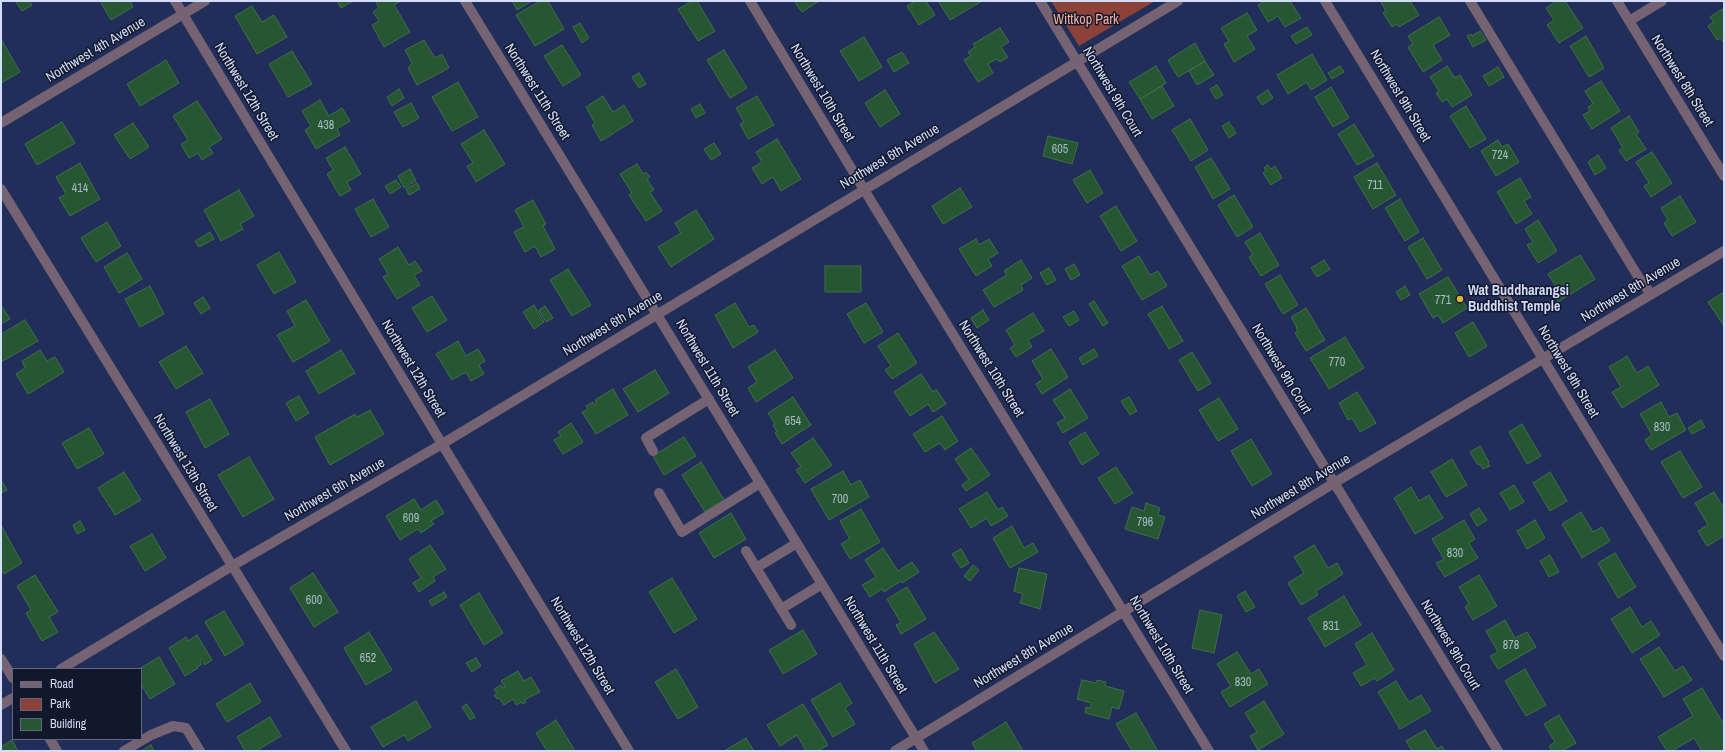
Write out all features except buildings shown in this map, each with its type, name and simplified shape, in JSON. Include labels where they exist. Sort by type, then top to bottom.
[{"type":"street","name":"Northwest 12th Street","points":[[175,1],[629,751]]},
{"type":"street","name":"Northwest 4th Avenue","points":[[1,123],[205,1]]},
{"type":"street","name":"Northwest 11th Street","points":[[464,1],[709,398],[924,751]]},
{"type":"street","name":"Northwest 10th Street","points":[[750,1],[1209,751]]},
{"type":"street","name":"Northwest 9th Court","points":[[1040,1],[1498,751]]},
{"type":"street","name":"Northwest 6th Avenue","points":[[63,668],[232,566],[442,444],[1178,1]]},
{"type":"street","name":"Northwest 9th Street","points":[[1326,1],[1724,656]]},
{"type":"street","points":[[1470,1],[1639,278],[1651,294]]},
{"type":"street","name":"Northwest 8th Street","points":[[1617,1],[1724,176]]},
{"type":"street","points":[[1629,21],[1662,1]]},
{"type":"street","name":"Northwest 13th Street","points":[[1,189],[346,751]]},
{"type":"street","name":"Northwest 8th Avenue","points":[[895,751],[1334,483],[1724,251]]},
{"type":"street","points":[[653,451],[646,438],[709,398]]},
{"type":"street","points":[[659,493],[682,532],[760,483]]},
{"type":"street","points":[[756,568],[797,543]]},
{"type":"street","points":[[746,551],[790,625]]},
{"type":"street","points":[[781,609],[822,584]]},
{"type":"street","points":[[1,658],[12,676]]},
{"type":"street","points":[[1,705],[12,699]]},
{"type":"street","points":[[124,751],[152,735],[173,726],[186,728],[200,751]]},
{"type":"street","points":[[51,740],[57,751]]},
{"type":"green space","name":"Wittkop Park","points":[[1051,1],[1155,1],[1079,46]]},
{"type":"place","name":"Wat Buddharangsi Buddhist Temple","points":[[1460,299]]}]
